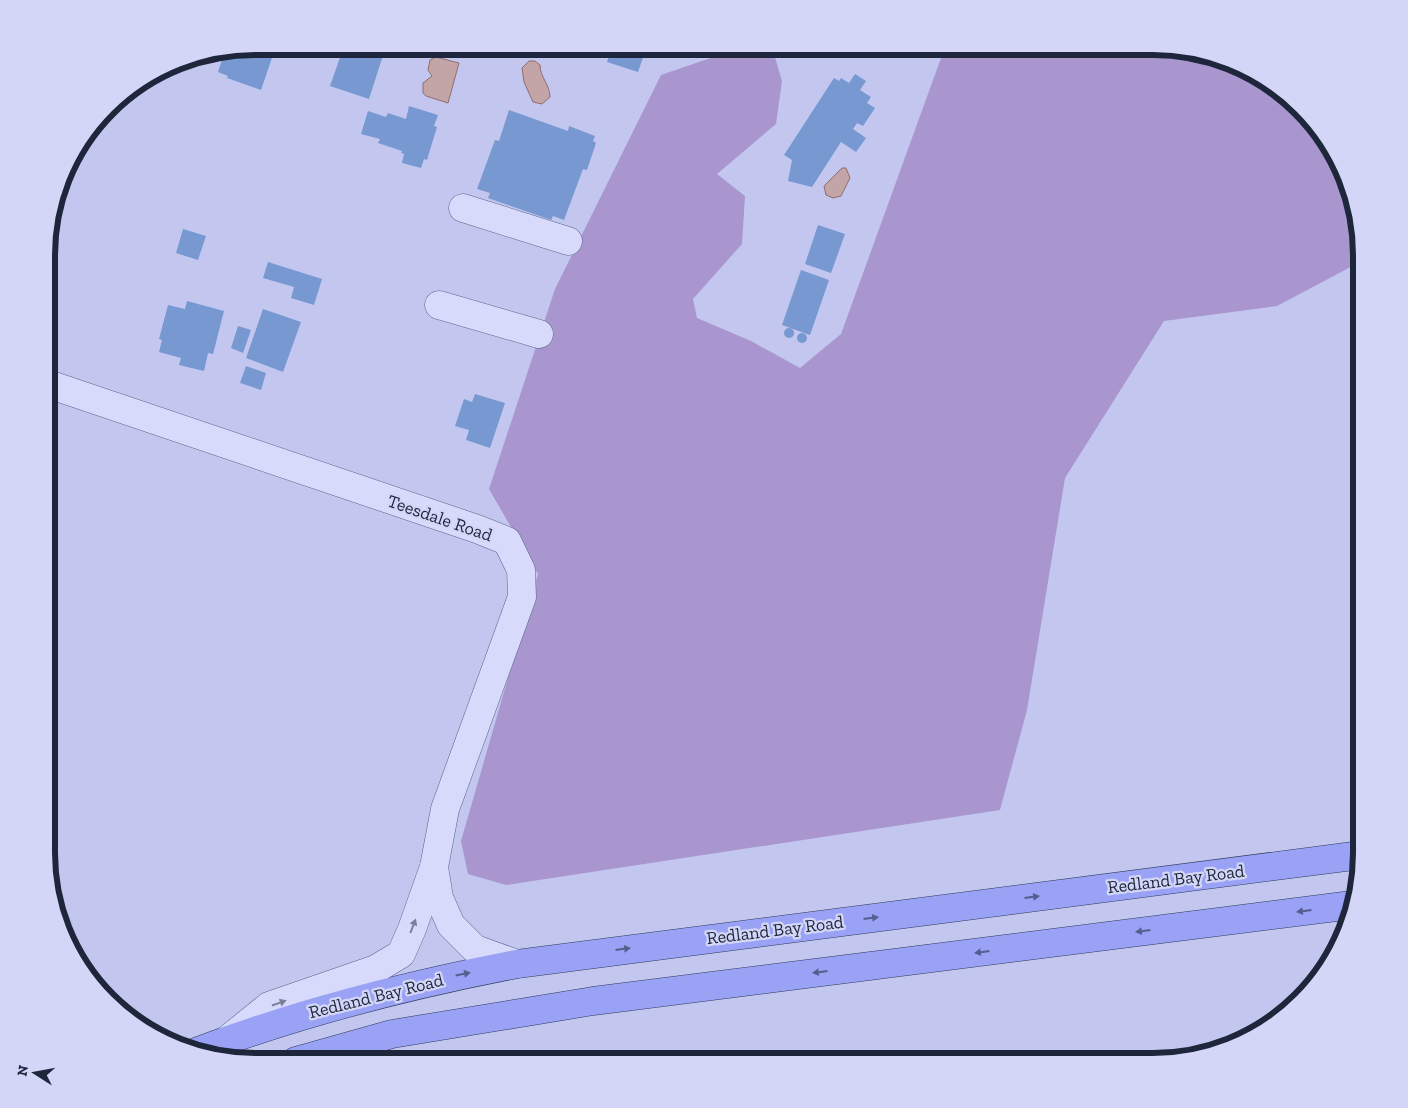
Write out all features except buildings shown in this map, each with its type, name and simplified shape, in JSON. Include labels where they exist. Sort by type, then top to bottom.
[{"type":"main road","name":"Redland Bay Road","points":[[208,1047],[289,1018],[374,995],[430,980],[517,964],[1353,856]]},
{"type":"main road","points":[[324,1053],[392,1034],[516,1012],[1346,906]]},
{"type":"street","points":[[463,208],[568,241]]},
{"type":"street","points":[[439,305],[539,334]]},
{"type":"street","name":"Teesdale Road","points":[[55,386],[477,529],[507,541],[521,570],[522,597],[445,809],[434,867],[401,954],[376,969],[269,1006],[226,1041]]},
{"type":"street","name":"Teesdale Road","points":[[434,867],[439,898],[451,925],[475,949],[517,964]]},
{"type":"shaded area","points":[[719,55],[774,55],[782,81],[776,124],[717,174],[745,196],[742,244],[693,299],[697,318],[751,341],[800,368],[841,334],[942,55],[1166,55],[1205,62],[1242,76],[1275,96],[1295,113],[1312,133],[1326,155],[1338,178],[1346,203],[1353,242],[1353,266],[1277,306],[1164,321],[1065,478],[1027,710],[1000,810],[506,885],[468,874],[461,841],[538,574],[489,489],[555,289],[661,75]]},
{"type":"shaded area","points":[[436,57],[459,63],[448,103],[426,96],[423,93],[423,83],[432,76],[428,70],[430,60]]},
{"type":"shaded area","points":[[529,61],[535,61],[540,65],[548,89],[550,97],[542,104],[533,102],[524,82],[522,68]]},
{"type":"shaded area","points":[[842,168],[846,168],[850,178],[841,196],[833,198],[826,195],[824,186]]}]
